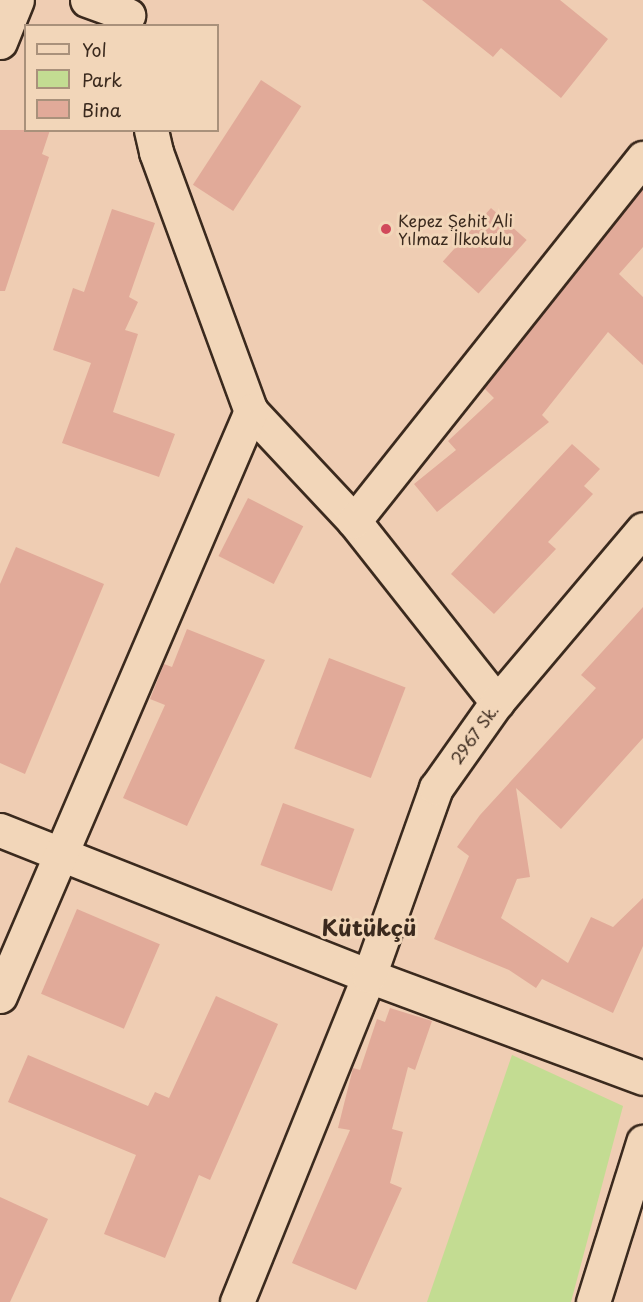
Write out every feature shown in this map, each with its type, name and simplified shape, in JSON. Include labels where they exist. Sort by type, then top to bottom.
[{"type":"street","points":[[0,42],[17,0]]},
{"type":"street","points":[[87,0],[127,14]]},
{"type":"street","points":[[151,132],[156,152],[251,411],[354,521],[497,702]]},
{"type":"street","points":[[354,521],[643,158]]},
{"type":"street","points":[[0,996],[59,853],[251,411]]},
{"type":"street","name":"2967 Sk.","points":[[237,1302],[369,976],[436,788],[497,702],[643,529]]},
{"type":"street","points":[[0,830],[369,976],[643,1078]]},
{"type":"street","points":[[594,1302],[643,1142]]},
{"type":"green space","points":[[512,1055],[623,1106],[571,1302],[427,1302]]},
{"type":"building","points":[[422,0],[560,0],[608,39],[561,98],[501,48],[493,57]]},
{"type":"building","points":[[261,80],[301,106],[233,211],[193,185]]},
{"type":"building","points":[[0,130],[49,132],[42,154],[49,157],[5,291],[0,291]]},
{"type":"building","points":[[643,188],[643,247],[619,274],[643,297],[643,365],[608,332],[542,415],[549,422],[437,512],[414,484],[456,450],[448,441],[494,398],[484,388]]},
{"type":"building","points":[[491,208],[527,240],[478,294],[443,262]]},
{"type":"building","points":[[112,209],[155,223],[129,297],[138,302],[125,330],[138,334],[113,412],[175,434],[159,477],[62,443],[91,363],[53,350],[73,288],[84,292]]},
{"type":"building","points":[[572,444],[600,469],[584,486],[593,494],[548,542],[556,549],[494,614],[451,574]]},
{"type":"building","points":[[248,498],[303,526],[274,584],[218,556]]},
{"type":"building","points":[[16,547],[104,584],[25,774],[0,763],[0,584]]},
{"type":"building","points":[[643,607],[643,738],[561,829],[516,788],[530,877],[517,879],[501,918],[568,963],[591,917],[613,927],[643,898],[643,946],[613,1013],[542,979],[536,988],[509,970],[434,939],[469,856],[457,847],[480,815],[596,688],[581,675]]},
{"type":"building","points":[[187,629],[265,660],[187,826],[123,798],[165,705],[150,699],[164,664],[172,667]]},
{"type":"building","points":[[329,658],[406,687],[371,778],[294,749]]},
{"type":"building","points":[[283,803],[354,829],[332,891],[260,865]]},
{"type":"building","points":[[77,909],[160,944],[124,1029],[41,994]]},
{"type":"building","points":[[216,996],[278,1024],[210,1180],[199,1175],[165,1258],[104,1234],[136,1155],[8,1102],[28,1055],[148,1106],[155,1092],[169,1098]]},
{"type":"building","points":[[390,1008],[432,1021],[415,1070],[408,1067],[392,1129],[403,1132],[390,1183],[402,1188],[356,1290],[292,1263],[350,1130],[338,1128],[353,1068],[360,1070],[377,1019],[385,1022]]},
{"type":"building","points":[[0,1197],[48,1219],[10,1302],[0,1302]]},
{"type":"place","name":"Kepez Şehit Ali Yılmaz İlkokulu","points":[[386,229]]},
{"type":"district","name":"Kütükçü","points":[[369,927]]}]
